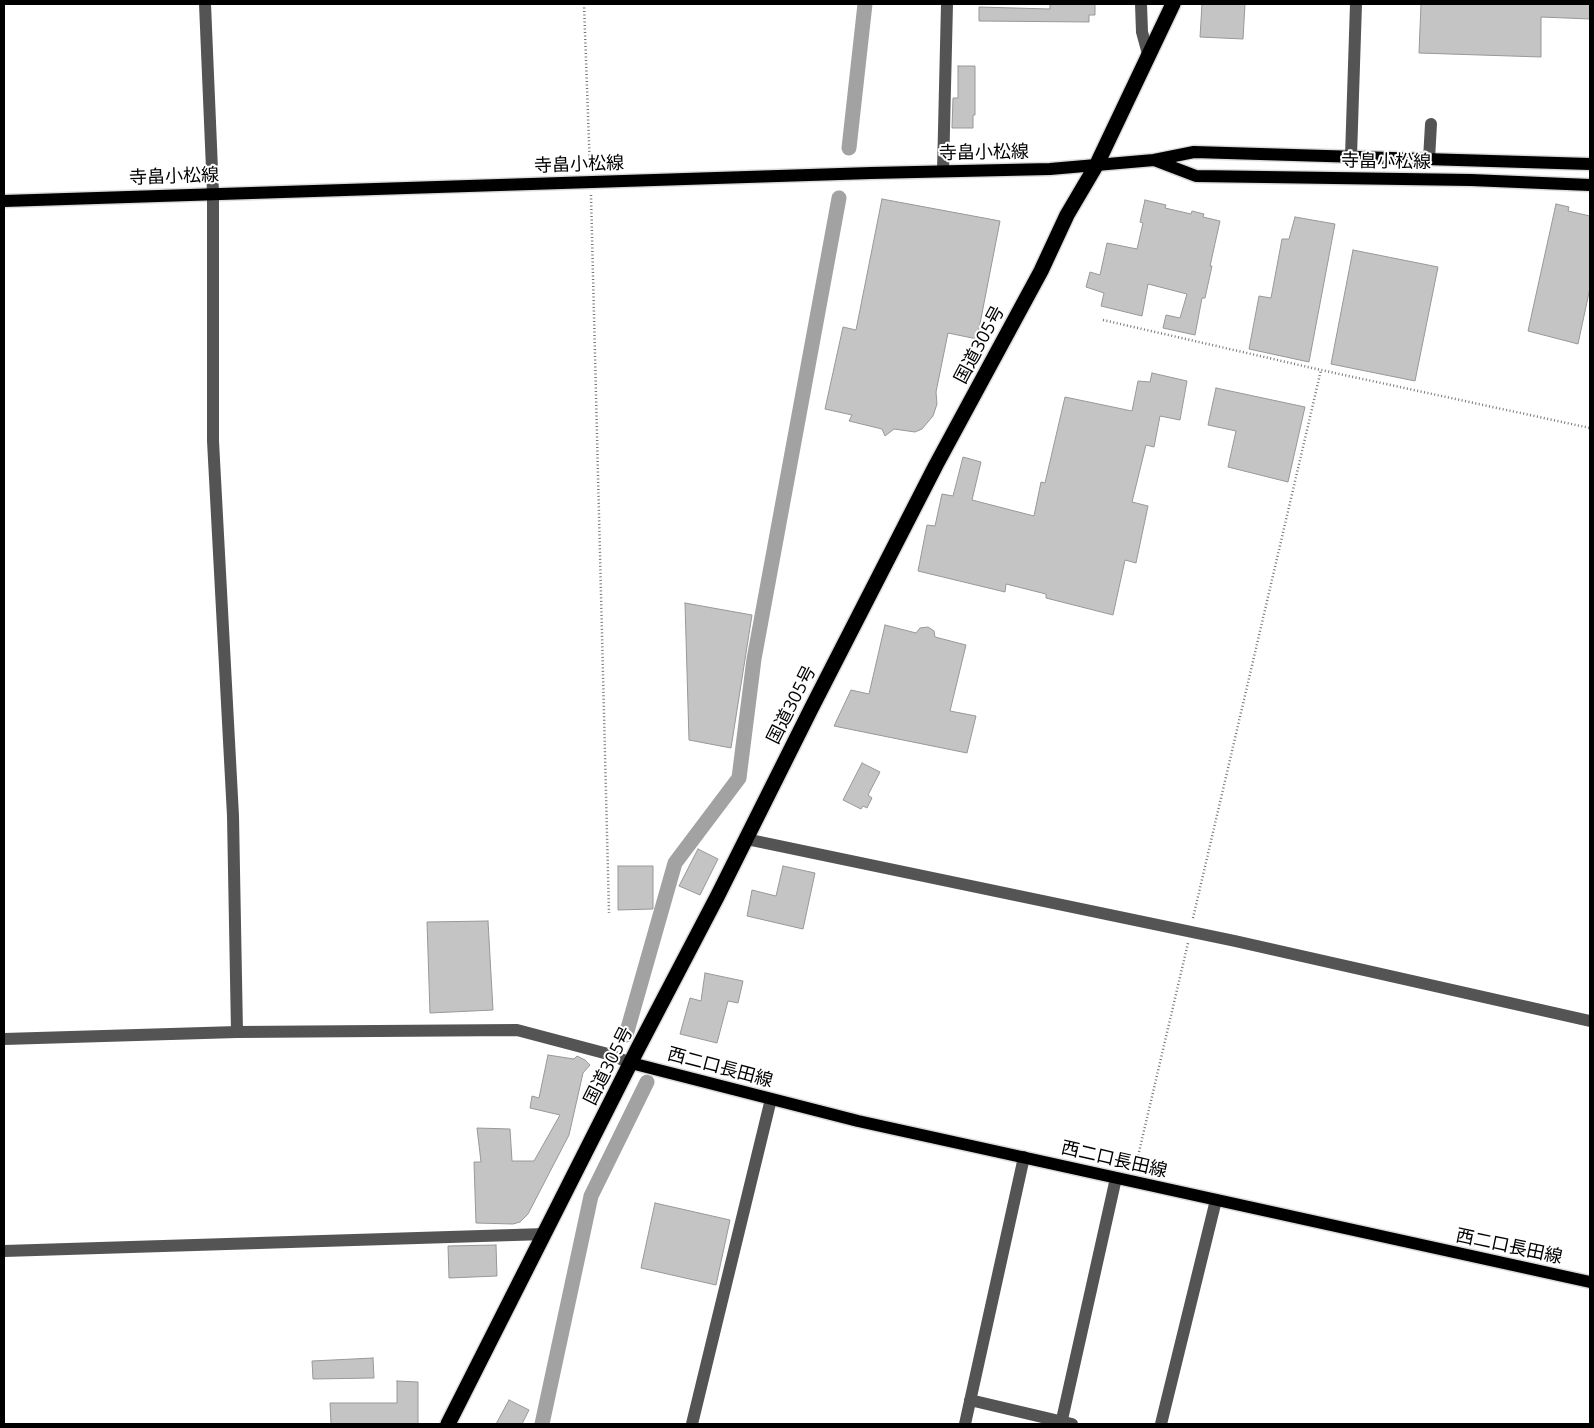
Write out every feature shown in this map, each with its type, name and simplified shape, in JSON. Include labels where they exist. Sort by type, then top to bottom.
[{"type":"highway","name":"国道305号","points":[[448,1424],[746,839],[810,708],[936,465],[1041,271],[1067,215],[1097,164],[1173,4]]},
{"type":"main road","name":"寺畠小松線","points":[[4,201],[213,193],[1050,169],[1154,160],[1194,152],[1590,164]]},
{"type":"main road","name":"寺畠小松線","points":[[1154,160],[1196,176],[1471,180],[1590,185]]},
{"type":"main road","name":"西二口長田線","points":[[631,1063],[858,1121],[1590,1282]]},
{"type":"street","points":[[205,4],[213,193],[213,441],[233,816],[237,1032]]},
{"type":"street","points":[[943,171],[947,4]]},
{"type":"street","points":[[1141,4],[1142,32],[1148,54]]},
{"type":"street","points":[[1351,156],[1356,4]]},
{"type":"street","points":[[1429,159],[1431,124]]},
{"type":"street","points":[[746,839],[1190,932],[1590,1021]]},
{"type":"street","points":[[4,1039],[237,1032],[517,1030],[608,1054],[631,1063]]},
{"type":"street","points":[[692,1424],[771,1099]]},
{"type":"street","points":[[965,1424],[1024,1157]]},
{"type":"street","points":[[970,1400],[1065,1423],[1116,1178]]},
{"type":"street","points":[[1161,1424],[1216,1200]]},
{"type":"street","points":[[4,1251],[544,1234]]},
{"type":"path","points":[[584,4],[591,182]]},
{"type":"path","points":[[592,202],[609,913]]},
{"type":"path","points":[[1103,320],[1321,370],[1590,428]]},
{"type":"path","points":[[1132,1182],[1321,370]]},
{"type":"building","points":[[1050,4],[1095,4],[1095,15],[1089,15],[1089,22],[979,21],[979,7],[1050,9]]},
{"type":"building","points":[[1202,4],[1245,4],[1243,39],[1200,37]]},
{"type":"building","points":[[1421,4],[1590,4],[1590,19],[1541,17],[1541,57],[1419,53]]},
{"type":"building","points":[[958,66],[975,66],[975,115],[973,115],[973,128],[952,128],[953,98],[958,98]]},
{"type":"building","points":[[882,199],[1000,221],[977,339],[948,333],[936,392],[937,404],[933,416],[922,429],[915,432],[894,429],[885,436],[882,429],[849,421],[852,415],[825,409],[843,327],[856,330]]},
{"type":"building","points":[[1145,200],[1166,205],[1165,208],[1191,214],[1192,211],[1204,214],[1203,217],[1220,221],[1205,298],[1202,298],[1195,335],[1163,328],[1166,315],[1180,318],[1187,294],[1148,284],[1142,316],[1101,306],[1104,293],[1086,287],[1090,272],[1100,275],[1107,243],[1137,249],[1143,223],[1140,222]]},
{"type":"building","points":[[1556,204],[1569,207],[1568,211],[1590,216],[1590,288],[1578,344],[1528,331]]},
{"type":"building","points":[[1295,217],[1335,224],[1309,362],[1249,349],[1259,296],[1271,298],[1282,239],[1289,239]]},
{"type":"building","points":[[1353,250],[1438,267],[1415,381],[1331,364]]},
{"type":"building","points":[[1152,373],[1187,381],[1180,420],[1160,416],[1154,447],[1146,445],[1132,502],[1148,506],[1136,563],[1125,560],[1113,615],[1046,598],[1046,594],[1006,584],[1005,592],[918,571],[927,525],[935,526],[942,494],[953,496],[963,457],[981,462],[972,500],[1034,516],[1041,482],[1045,483],[1065,397],[1132,411],[1138,381],[1150,382]]},
{"type":"building","points":[[1216,388],[1305,407],[1288,482],[1228,467],[1236,431],[1208,425]]},
{"type":"building","points":[[685,603],[752,615],[731,748],[689,740]]},
{"type":"building","points":[[885,625],[916,633],[920,628],[928,627],[934,631],[935,637],[966,645],[950,711],[976,716],[967,753],[834,726],[851,690],[869,694]]},
{"type":"building","points":[[862,763],[880,772],[868,795],[872,798],[867,808],[863,806],[861,809],[843,800]]},
{"type":"building","points":[[698,849],[718,859],[700,895],[679,886]]},
{"type":"building","points":[[618,866],[653,866],[653,909],[618,910]]},
{"type":"building","points":[[783,866],[815,873],[803,929],[747,916],[752,890],[776,896]]},
{"type":"building","points":[[488,921],[493,1010],[430,1013],[427,922]]},
{"type":"building","points":[[705,973],[743,981],[738,1003],[728,1001],[717,1043],[680,1034],[690,998],[701,1001]]},
{"type":"building","points":[[548,1055],[574,1059],[577,1056],[590,1065],[583,1073],[569,1135],[528,1214],[520,1222],[513,1224],[476,1223],[474,1162],[481,1162],[477,1128],[510,1129],[512,1161],[534,1161],[560,1115],[530,1108],[532,1096],[539,1098]]},
{"type":"building","points":[[655,1203],[730,1220],[716,1285],[641,1268]]},
{"type":"building","points":[[496,1245],[497,1276],[449,1278],[448,1246]]},
{"type":"building","points":[[373,1358],[374,1378],[313,1379],[312,1361]]},
{"type":"building","points":[[397,1381],[418,1382],[418,1424],[331,1424],[330,1403],[397,1403]]},
{"type":"building","points":[[509,1400],[529,1410],[522,1424],[496,1424]]},
{"type":"waterway","points":[[849,148],[865,4]]},
{"type":"waterway","points":[[626,1035],[675,863],[739,778],[754,659],[839,198]]},
{"type":"waterway","points":[[542,1424],[591,1196],[647,1082]]}]
